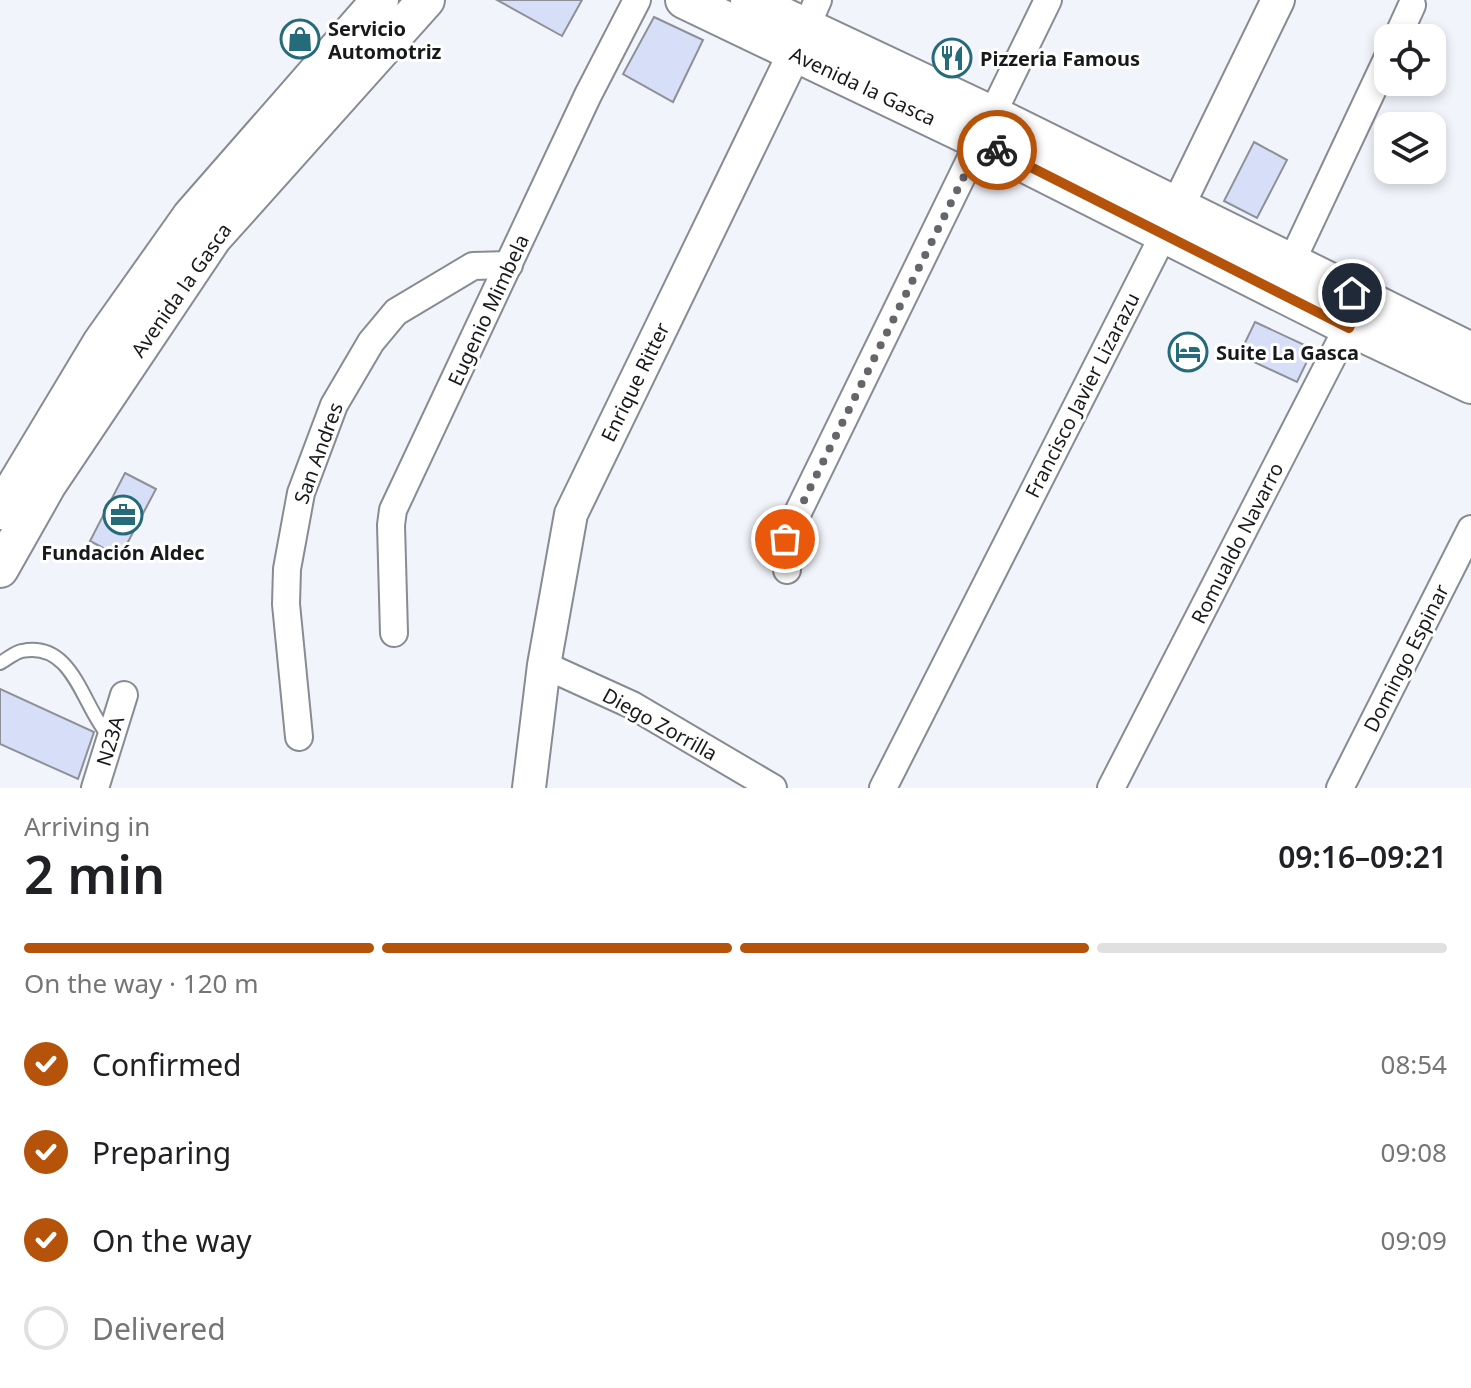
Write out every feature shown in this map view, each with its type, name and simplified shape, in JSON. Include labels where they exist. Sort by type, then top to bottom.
[{"type":"main road","name":"Avenida la Gasca","points":[[0,511],[101,343],[191,216],[380,0]]},
{"type":"main road","name":"Avenida la Gasca","points":[[0,569],[48,484],[213,238],[426,0]]},
{"type":"main road","name":"Avenida la Gasca","points":[[684,0],[806,27]]},
{"type":"main road","name":"Avenida la Gasca","points":[[749,0],[806,27],[987,129],[1355,312],[1471,351]]},
{"type":"main road","name":"Avenida la Gasca","points":[[1171,220],[1291,263],[1355,312],[1471,385]]},
{"type":"street","name":"Eugenio Mimbela","points":[[394,633],[393,510],[588,95],[637,0]]},
{"type":"street","points":[[787,570],[785,539],[1048,0]]},
{"type":"street","name":"Francisco Javier Lizarazu","points":[[883,788],[1171,220],[1278,0]]},
{"type":"street","points":[[1403,24],[1412,5]]},
{"type":"street","name":"Enrique Ritter","points":[[529,788],[544,665],[571,514],[806,27]]},
{"type":"street","points":[[1291,263],[1374,87]]},
{"type":"street","name":"San Andres","points":[[299,737],[286,604],[287,569],[301,493],[334,405],[371,342],[396,312],[473,266],[509,265]]},
{"type":"street","name":"Romualdo Navarro","points":[[1111,788],[1355,312]]},
{"type":"street","name":"Domingo Espinar","points":[[1340,788],[1471,529]]},
{"type":"street","name":"Diego Zorrilla","points":[[544,665],[632,705],[773,788]]},
{"type":"street","name":"N23A","points":[[95,788],[124,695]]},
{"type":"lane","points":[[0,663],[21,651],[50,653],[75,675],[111,737]]},
{"type":"building","points":[[497,0],[582,0],[562,36]]},
{"type":"building","points":[[654,17],[703,40],[673,102],[623,74]]},
{"type":"building","name":"Pizzeria Famous","points":[[946,44],[967,53],[958,73],[937,63]]},
{"type":"building","points":[[1254,142],[1287,160],[1257,218],[1224,201]]},
{"type":"building","points":[[1255,322],[1313,349],[1297,382],[1239,355]]},
{"type":"building","name":"Fundación Aldec","points":[[125,473],[156,489],[120,557],[90,541]]},
{"type":"building","points":[[0,689],[94,732],[78,779],[0,744]]},
{"type":"way so far","points":[[785,539],[981,142],[997,150]]},
{"type":"place","name":"Servicio Automotriz","points":[[300,39]]},
{"type":"place","name":"Pizzeria Famous","points":[[952,58]]},
{"type":"place","name":"Suite La Gasca","points":[[1188,352]]},
{"type":"place","name":"Fundación Aldec","points":[[123,515]]},
{"type":"route","points":[[997,150],[1349,328],[1362,297],[1352,293]]}]
